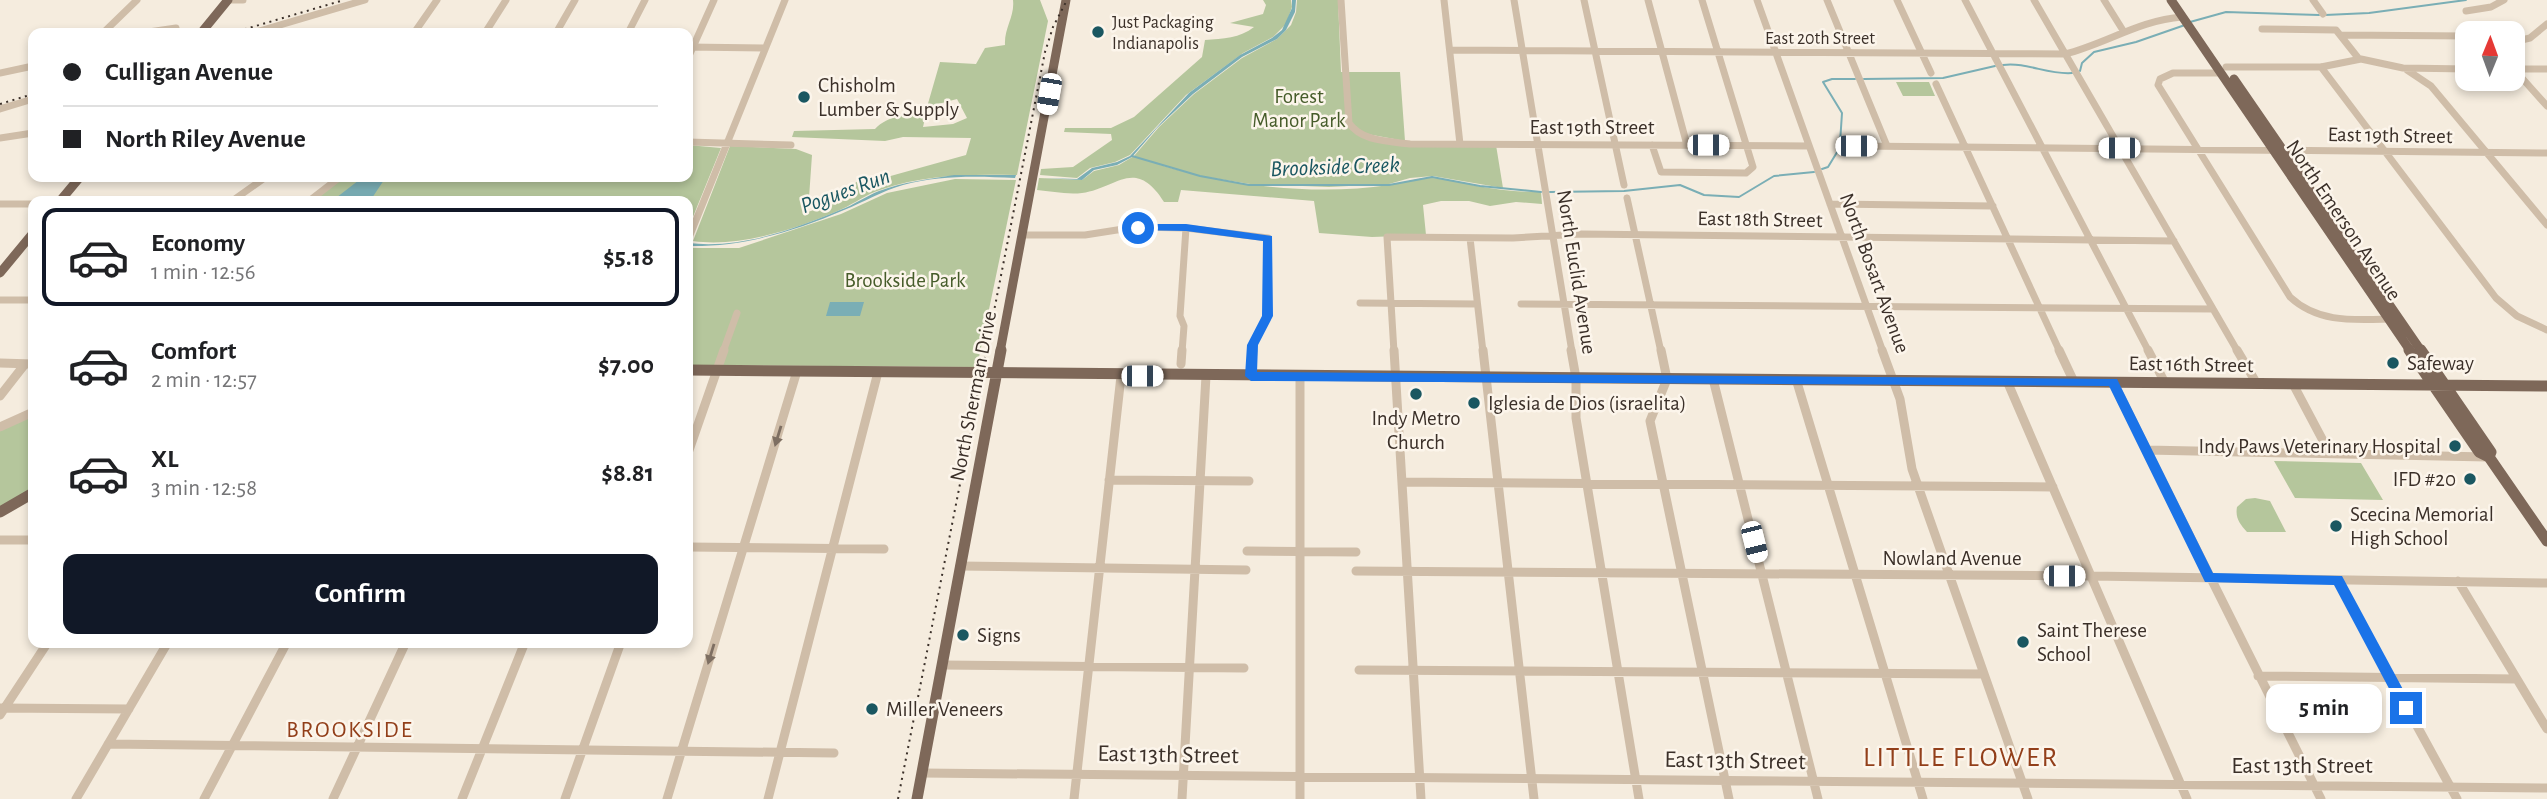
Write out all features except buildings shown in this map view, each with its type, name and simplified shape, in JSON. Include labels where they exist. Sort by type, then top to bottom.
[{"type":"main road","points":[[205,28],[229,0]]},
{"type":"main road","name":"North Sherman Drive","points":[[917,799],[1066,0]]},
{"type":"main road","name":"North Emerson Avenue","points":[[2171,0],[2189,21],[2440,385]]},
{"type":"main road","name":"North Emerson Avenue","points":[[2179,0],[2189,21]]},
{"type":"main road","name":"North Emerson Avenue","points":[[2278,149],[2389,319],[2491,452],[2489,457],[2547,541]]},
{"type":"main road","points":[[64,196],[76,182]]},
{"type":"main road","points":[[0,272],[28,239]]},
{"type":"main road","name":"East 16th Street","points":[[693,370],[1121,376],[2547,386]]},
{"type":"main road","points":[[0,512],[28,496]]},
{"type":"street","points":[[108,28],[137,0]]},
{"type":"street","points":[[229,0],[243,0]]},
{"type":"street","points":[[282,28],[365,0]]},
{"type":"street","points":[[417,28],[436,0]]},
{"type":"street","points":[[488,28],[506,0]]},
{"type":"street","points":[[559,28],[575,0]]},
{"type":"street","points":[[631,28],[645,0]]},
{"type":"street","points":[[693,41],[714,0]]},
{"type":"street","points":[[693,226],[785,0]]},
{"type":"street","name":"East 19th Street","points":[[1341,0],[1349,125],[1354,132],[1410,144],[1809,146]]},
{"type":"street","points":[[1444,0],[1460,144]]},
{"type":"street","name":"North Euclid Avenue","points":[[1514,0],[1565,303],[1576,378],[1576,418],[1639,799]]},
{"type":"street","points":[[1584,0],[1624,185]]},
{"type":"street","points":[[1648,0],[1687,145]]},
{"type":"street","points":[[1653,145],[1658,169],[1664,172],[1746,173],[1754,163],[1702,0]]},
{"type":"street","name":"North Bosart Avenue","points":[[1756,0],[1893,380],[1903,412],[1908,455],[1917,486],[2028,799]]},
{"type":"street","points":[[1827,0],[1887,146]]},
{"type":"street","points":[[1897,0],[1931,74]]},
{"type":"street","points":[[1965,0],[2165,383]]},
{"type":"street","points":[[2034,0],[2257,384]]},
{"type":"street","points":[[2104,0],[2124,32]]},
{"type":"street","points":[[2313,0],[2323,13]]},
{"type":"street","points":[[2466,10],[2488,8],[2504,0]]},
{"type":"street","name":"East 20th Street","points":[[1450,50],[2065,54],[2092,48],[2152,20],[2189,21]]},
{"type":"street","points":[[2525,39],[2533,37],[2547,24]]},
{"type":"street","points":[[2262,29],[2336,30],[2359,59]]},
{"type":"street","points":[[2340,35],[2455,36]]},
{"type":"street","points":[[693,47],[765,47]]},
{"type":"street","points":[[2389,319],[2323,317],[2305,309],[2292,299],[2160,89],[2160,79],[2174,73],[2321,67],[2359,59],[2381,61],[2403,68],[2431,86],[2547,225]]},
{"type":"street","points":[[0,73],[28,67]]},
{"type":"street","points":[[2321,67],[2501,304],[2520,318],[2547,330]]},
{"type":"street","points":[[2403,68],[2455,69]]},
{"type":"street","points":[[2525,69],[2547,69]]},
{"type":"street","points":[[2525,82],[2547,106]]},
{"type":"street","points":[[1936,84],[2074,382]]},
{"type":"street","points":[[0,108],[28,100]]},
{"type":"street","points":[[0,138],[28,134]]},
{"type":"street","points":[[693,142],[791,145]]},
{"type":"street","name":"East 19th Street","points":[[1856,146],[2547,153]]},
{"type":"street","points":[[239,196],[259,182]]},
{"type":"street","points":[[315,196],[334,182]]},
{"type":"street","points":[[1627,198],[1667,379],[1650,419],[1729,799]]},
{"type":"street","points":[[0,204],[28,204]]},
{"type":"street","points":[[1830,204],[1993,206]]},
{"type":"street","points":[[1023,235],[1085,235],[1133,228],[1186,228],[1268,238],[1267,316],[1253,345],[1251,376]]},
{"type":"street","points":[[1181,364],[1184,326],[1180,316],[1186,228]]},
{"type":"street","name":"East 18th Street","points":[[1391,303],[1387,237],[1553,237],[1581,234],[2174,241]]},
{"type":"street","points":[[1470,238],[1534,799]]},
{"type":"street","points":[[0,300],[28,300]]},
{"type":"street","points":[[1360,303],[1477,304]]},
{"type":"street","points":[[1391,303],[1421,799]]},
{"type":"street","points":[[1521,304],[2213,309]]},
{"type":"street","points":[[693,439],[737,313]]},
{"type":"street","points":[[0,363],[28,364]]},
{"type":"street","points":[[0,396],[28,365]]},
{"type":"street","points":[[667,799],[797,371]]},
{"type":"street","points":[[768,799],[878,372]]},
{"type":"street","points":[[1074,799],[1121,376]]},
{"type":"street","points":[[1182,799],[1206,376]]},
{"type":"street","points":[[1300,377],[1300,799]]},
{"type":"street","points":[[1713,379],[1818,799]]},
{"type":"street","points":[[1796,379],[1923,799]]},
{"type":"street","points":[[2007,381],[2187,799]]},
{"type":"street","points":[[2113,382],[2321,799]]},
{"type":"street","points":[[2293,384],[2329,452]]},
{"type":"street","points":[[0,427],[28,414]]},
{"type":"street","points":[[2147,450],[2489,457]]},
{"type":"street","points":[[1109,480],[1249,481]]},
{"type":"street","points":[[1402,482],[2053,487]]},
{"type":"street","points":[[0,540],[28,540]]},
{"type":"street","points":[[693,547],[884,549]]},
{"type":"street","points":[[1247,551],[1356,552]]},
{"type":"street","points":[[960,566],[1247,570]]},
{"type":"street","name":"Nowland Avenue","points":[[1356,571],[2091,576],[2547,583]]},
{"type":"street","points":[[2337,580],[2457,799]]},
{"type":"street","points":[[2458,581],[2547,729]]},
{"type":"street","points":[[1,710],[43,648]]},
{"type":"street","points":[[76,799],[165,648]]},
{"type":"street","points":[[204,799],[284,648]]},
{"type":"street","points":[[333,799],[403,648]]},
{"type":"street","points":[[462,799],[524,648]]},
{"type":"street","points":[[565,799],[619,648]]},
{"type":"street","points":[[942,665],[1244,668]]},
{"type":"street","points":[[1359,670],[1983,674]]},
{"type":"street","points":[[2258,676],[2516,678]]},
{"type":"street","points":[[1,710],[129,709]]},
{"type":"street","points":[[108,744],[834,753]]},
{"type":"street","name":"East 13th Street","points":[[922,773],[2547,788]]},
{"type":"green space","points":[[1013,0],[1040,0],[1048,21],[1017,175],[965,175],[914,181],[875,192],[825,216],[769,235],[730,242],[693,241],[730,146],[796,149],[812,155],[808,212],[822,207],[858,181],[887,177],[966,155],[971,138],[903,137],[885,141],[792,137],[794,131],[875,129],[892,118],[906,115],[926,114],[923,127],[953,124],[967,118],[957,99],[927,107],[940,62],[976,64],[985,48],[1005,45]]},
{"type":"green space","points":[[1263,0],[1291,0],[1292,7],[1286,24],[1273,37],[1243,53],[1186,95],[1130,155],[1090,168],[1077,178],[1040,175],[1041,169],[1073,167],[1112,140],[1111,134],[1064,132],[1065,128],[1111,128],[1134,117],[1202,57],[1205,40],[1237,36],[1254,27],[1230,23],[1263,14],[1266,5]]},
{"type":"green space","name":"Forest Manor Park","points":[[1297,0],[1338,0],[1341,72],[1400,72],[1405,141],[1367,134],[1406,144],[1496,145],[1503,188],[1433,176],[1410,178],[1389,184],[1329,187],[1250,184],[1210,177],[1242,183],[1272,187],[1302,189],[1361,188],[1436,178],[1493,189],[1541,192],[1542,204],[1516,202],[1490,206],[1469,201],[1441,201],[1423,205],[1426,235],[1372,237],[1319,233],[1314,201],[1181,190],[1178,202],[1164,202],[1154,188],[1134,178],[1082,193],[1037,190],[1039,178],[1082,180],[1094,171],[1119,165],[1134,156],[1159,127],[1194,94],[1242,58],[1277,39],[1291,25]]},
{"type":"green space","points":[[1896,82],[1929,82],[1935,96],[1903,96]]},
{"type":"green space","points":[[693,145],[721,148],[693,217],[693,196],[319,196],[337,182],[693,182]]},
{"type":"green space","name":"Brookside Park","points":[[955,179],[1016,180],[977,367],[693,365],[693,248],[739,248],[841,214],[887,193]]},
{"type":"green space","points":[[28,418],[28,491],[0,507],[0,430]]},
{"type":"green space","points":[[2274,461],[2361,463],[2383,500],[2295,498]]},
{"type":"green space","points":[[2246,499],[2270,501],[2286,532],[2247,532],[2239,521],[2237,507]]},
{"type":"water","points":[[1292,0],[1296,0],[1295,12],[1286,30],[1277,39],[1242,57],[1193,94],[1157,128],[1132,157],[1117,165],[1094,170],[1082,180],[1044,178],[1077,179],[1092,168],[1130,156],[1189,93],[1240,55],[1282,30],[1292,8]]},
{"type":"water","points":[[954,175],[1016,175],[1015,178],[931,179],[903,185],[825,218],[767,237],[728,244],[693,246],[693,243],[747,240],[785,231],[850,206],[874,193],[916,181]]},
{"type":"water","points":[[357,182],[383,182],[373,196],[338,196]]},
{"type":"water","points":[[830,302],[864,302],[860,316],[826,316]]},
{"type":"waterway","name":"Brookside Creek","points":[[2325,15],[2369,13],[2466,0]]},
{"type":"waterway","name":"Brookside Creek","points":[[2190,22],[2226,12],[2319,15]]},
{"type":"waterway","name":"Brookside Creek","points":[[2080,71],[2082,63],[2094,52],[2136,42],[2185,25]]},
{"type":"waterway","name":"Brookside Creek","points":[[2003,65],[2072,73]]},
{"type":"waterway","name":"Brookside Creek","points":[[1864,79],[1943,78],[1995,66]]},
{"type":"waterway","name":"Brookside Creek","points":[[1840,143],[1842,113],[1823,82],[1832,79],[1855,79]]},
{"type":"waterway","name":"Brookside Creek","points":[[1822,169],[1828,167],[1839,149]]},
{"type":"waterway","name":"Brookside Creek","points":[[1132,156],[1200,176],[1249,185],[1389,185],[1432,177],[1480,186],[1541,192]]},
{"type":"waterway","name":"Brookside Creek","points":[[1550,192],[1624,191],[1680,185],[1704,195],[1739,197],[1774,176],[1814,172]]},
{"type":"railway","points":[[249,28],[344,0]]},
{"type":"railway","points":[[898,799],[1045,52],[1053,27],[1067,0]]},
{"type":"railway","points":[[0,104],[28,96]]},
{"type":"place","name":"Just Packaging Indianapolis","points":[[1098,32]]},
{"type":"place","name":"Chisholm Lumber & Supply","points":[[804,97]]},
{"type":"place","name":"Safeway","points":[[2393,363]]},
{"type":"place","name":"Indy Metro Church","points":[[1416,394]]},
{"type":"place","name":"Iglesia de Dios (israelita)","points":[[1474,403]]},
{"type":"place","name":"Indy Paws Veterinary Hospital","points":[[2455,446]]},
{"type":"place","name":"IFD #20","points":[[2470,479]]},
{"type":"place","name":"Scecina Memorial High School","points":[[2336,526]]},
{"type":"place","name":"Signs","points":[[963,635]]},
{"type":"place","name":"Saint Therese School","points":[[2023,642]]},
{"type":"place","name":"Miller Veneers","points":[[872,709]]},
{"type":"district","name":"BROOKSIDE","points":[[350,729]]},
{"type":"district","name":"LITTLE FLOWER","points":[[1961,756]]},
{"type":"route","points":[[1138,228],[1186,228],[1268,238],[1267,316],[1253,345],[1251,376],[2113,382],[2209,578],[2337,580],[2406,708]]},
{"type":"water label","name":"Pogues Run","points":[[845,190]]}]
